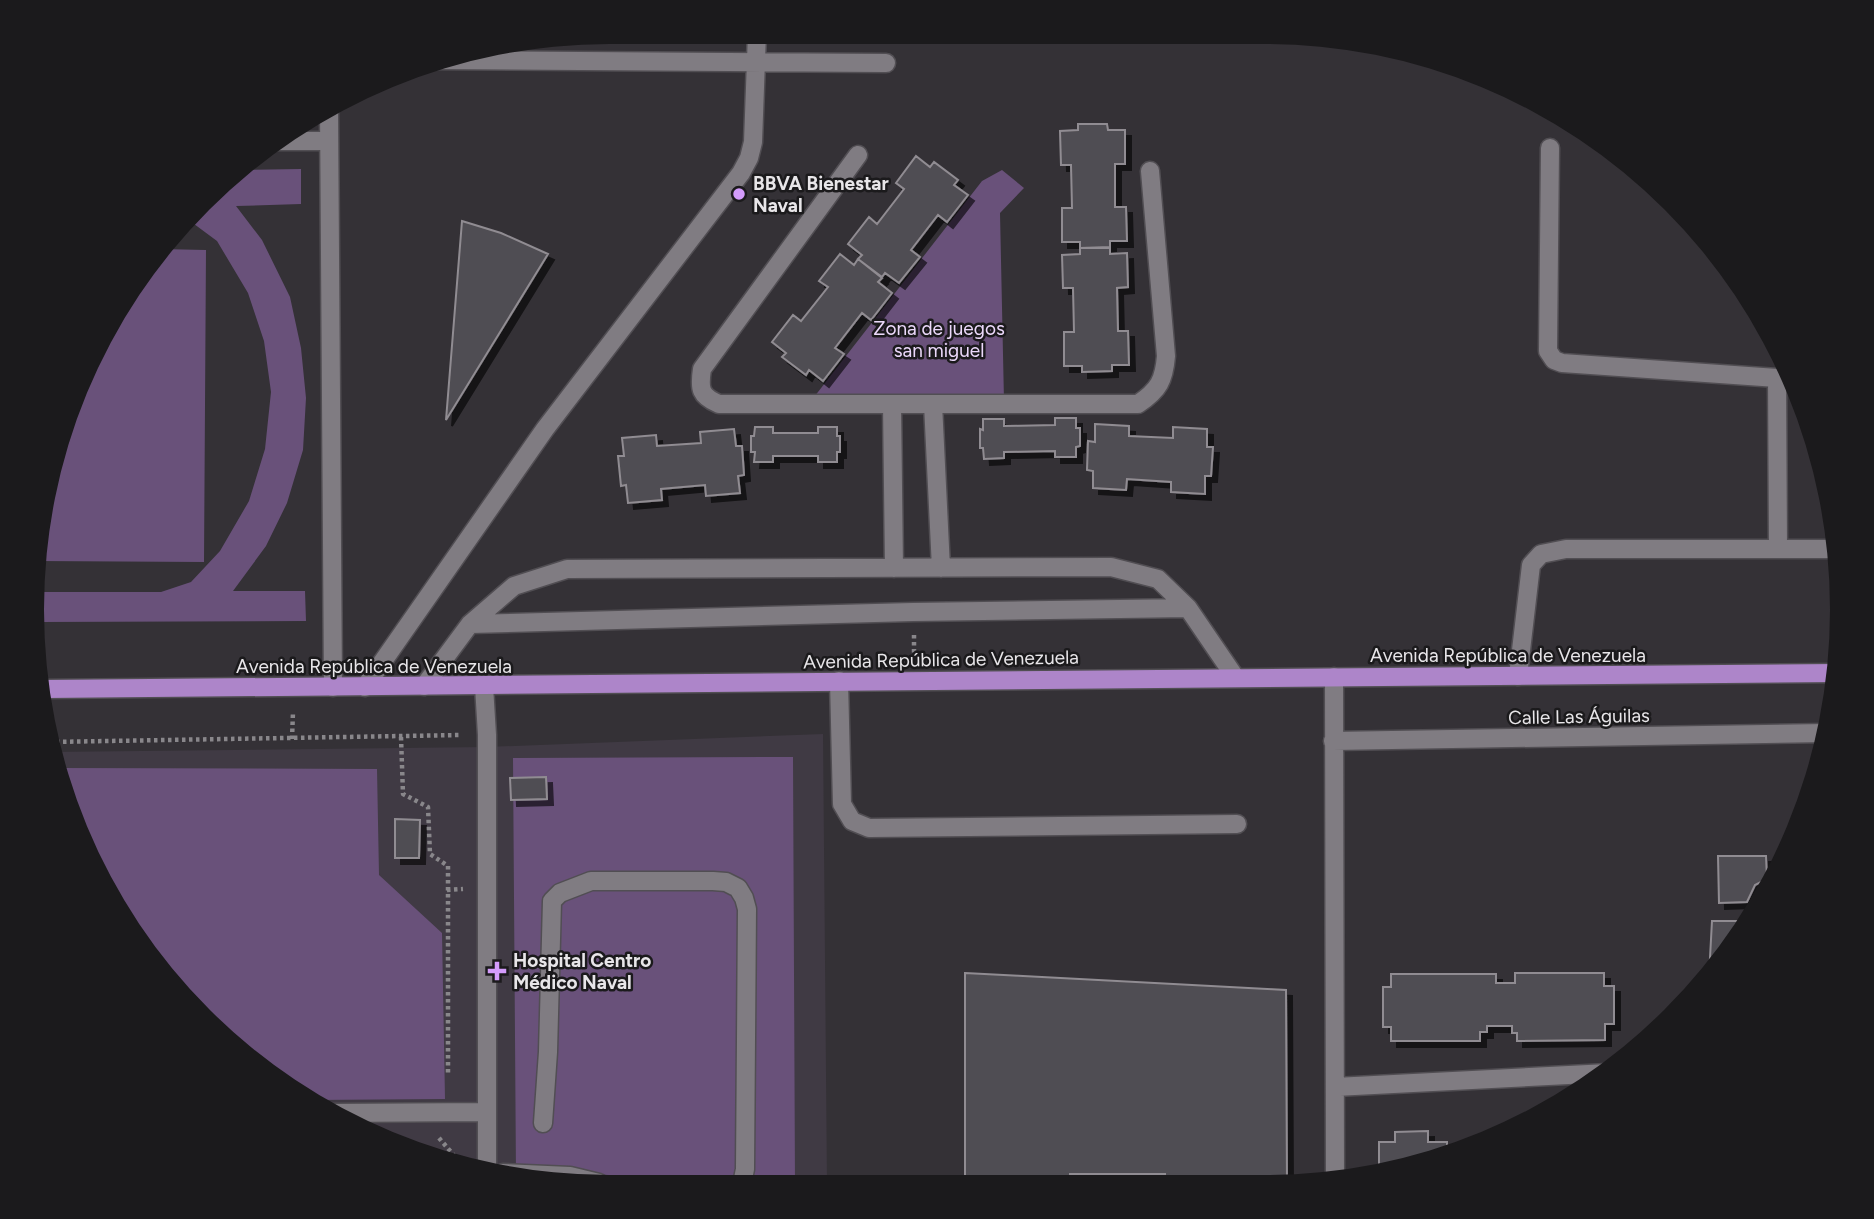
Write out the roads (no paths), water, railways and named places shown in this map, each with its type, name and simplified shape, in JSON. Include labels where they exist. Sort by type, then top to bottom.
[{"type":"main road","name":"Avenida República de Venezuela","points":[[50,689],[1826,673]]},
{"type":"street","points":[[365,687],[545,429],[741,173],[753,142],[756,44]]},
{"type":"street","points":[[471,61],[886,63]]},
{"type":"street","points":[[329,119],[333,687]]},
{"type":"street","points":[[292,141],[329,141]]},
{"type":"street","points":[[1550,148],[1548,351],[1554,359],[1562,363],[1780,378]]},
{"type":"street","points":[[858,155],[702,369],[702,393],[710,400],[719,404],[1138,404],[1151,396],[1160,385],[1166,356],[1150,171]]},
{"type":"street","points":[[1778,549],[1784,386]]},
{"type":"street","points":[[892,404],[894,568]]},
{"type":"street","points":[[933,404],[941,568]]},
{"type":"street","points":[[1518,676],[1531,565],[1541,554],[1566,549],[1826,549]]},
{"type":"street","points":[[424,686],[470,624],[514,586],[567,569],[1111,567],[1158,579],[1188,608],[1235,677]]},
{"type":"street","points":[[470,624],[913,612],[1188,608]]},
{"type":"street","points":[[1334,677],[1335,1170]]},
{"type":"street","points":[[839,681],[842,804],[852,821],[869,828],[1237,824]]},
{"type":"street","points":[[484,686],[487,735],[487,1161]]},
{"type":"street","name":"Calle Las Águilas","points":[[1333,741],[1816,733]]},
{"type":"street","points":[[543,1123],[548,1052],[552,901],[560,893],[591,881],[726,882],[738,888],[747,909],[744,1175]]},
{"type":"street","points":[[1335,1087],[1587,1074]]},
{"type":"street","points":[[352,1113],[486,1112]]},
{"type":"place","name":"BBVA Bienestar Naval","points":[[739,194]]},
{"type":"place","name":"Hospital Centro Médico Naval","points":[[497,971]]},
{"type":"park label","name":"Zona de juegos san miguel","points":[[939,339]]}]
